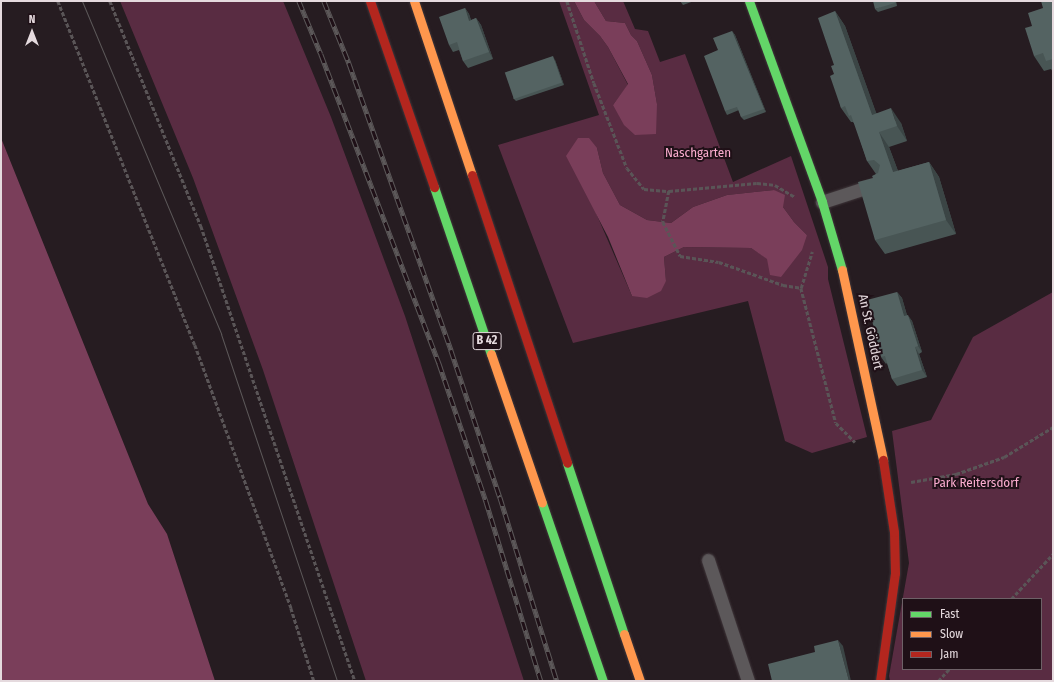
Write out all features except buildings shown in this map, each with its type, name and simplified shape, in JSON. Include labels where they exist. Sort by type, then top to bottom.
[{"type":"main road","name":"B 42","points":[[370,1],[603,681]]},
{"type":"main road","points":[[414,1],[640,681]]},
{"type":"main road","name":"An St. Göddert","points":[[749,1],[822,203],[847,287],[888,485],[894,532],[895,573],[880,681]]},
{"type":"lane","points":[[822,203],[882,182]]},
{"type":"lane","points":[[708,560],[748,681]]},
{"type":"path","points":[[58,1],[195,345],[291,608],[314,681]]},
{"type":"path","points":[[110,1],[201,226],[355,681]]},
{"type":"path","points":[[567,1],[594,83],[626,168],[644,189],[669,191],[757,183],[775,185],[796,198],[805,206],[822,203]]},
{"type":"path","points":[[669,191],[663,222],[680,256],[719,262],[783,285],[801,288]]},
{"type":"path","points":[[811,244],[812,252],[801,288],[836,424],[856,443]]},
{"type":"path","points":[[888,485],[956,474],[1004,457],[1053,427]]},
{"type":"path","points":[[1012,598],[1053,554]]},
{"type":"path","points":[[938,681],[948,670]]},
{"type":"green space","points":[[120,1],[283,1],[331,117],[405,316],[524,681],[366,681],[263,370],[193,178]]},
{"type":"green space","name":"Naschgarten","points":[[559,1],[574,1],[584,20],[600,36],[608,47],[628,85],[613,105],[657,104],[652,75],[637,41],[631,35],[625,23],[606,21],[594,1],[623,1],[635,29],[648,31],[660,62],[685,54],[733,182],[791,156],[828,267],[828,279],[867,437],[812,453],[785,441],[748,301],[573,343],[498,145],[599,115]],"holes":[[[597,148],[603,173],[620,205],[647,220],[671,223],[693,207],[727,195],[774,190],[783,207],[794,222],[807,235],[768,259],[751,248],[684,247],[664,257],[666,281],[632,296],[596,213]]]},
{"type":"green space","name":"Park Reitersdorf","points":[[1053,292],[1053,681],[890,681],[889,676],[902,603],[902,670],[1042,670],[1042,598],[903,598],[909,563],[892,431],[931,420],[973,337]]},
{"type":"shaded area","points":[[574,1],[594,1],[606,21],[625,23],[631,35],[637,41],[652,75],[657,104],[656,134],[635,135],[624,125],[613,105],[628,84],[608,47],[600,36],[584,20]]},
{"type":"shaded area","points":[[1,138],[148,504],[167,534],[215,681],[1,681]]},
{"type":"shaded area","points":[[578,138],[589,138],[597,148],[603,173],[620,205],[647,220],[671,223],[693,207],[727,195],[774,190],[785,195],[783,207],[794,222],[807,235],[802,250],[781,277],[770,275],[767,259],[751,248],[684,247],[664,257],[666,281],[661,291],[647,298],[632,296],[608,237],[566,156]]},
{"type":"tram line","points":[[82,1],[221,334],[337,681]]},
{"type":"railway","points":[[299,1],[321,54],[439,363],[486,501],[541,681]]},
{"type":"railway","points":[[324,1],[349,63],[451,350],[500,497],[557,681]]},
{"type":"traffic: fast","points":[[749,1],[822,202],[842,270]]},
{"type":"traffic: fast","points":[[434,187],[491,354]]},
{"type":"traffic: fast","points":[[567,463],[624,634]]},
{"type":"traffic: fast","points":[[542,503],[603,681]]},
{"type":"traffic: slow","points":[[414,1],[472,175]]},
{"type":"traffic: slow","points":[[842,270],[883,460]]},
{"type":"traffic: slow","points":[[491,354],[542,503]]},
{"type":"traffic: slow","points":[[624,634],[640,681]]},
{"type":"traffic: jam","points":[[370,1],[434,187]]},
{"type":"traffic: jam","points":[[472,175],[567,463]]},
{"type":"traffic: jam","points":[[880,681],[895,573],[894,532],[883,460]]}]
